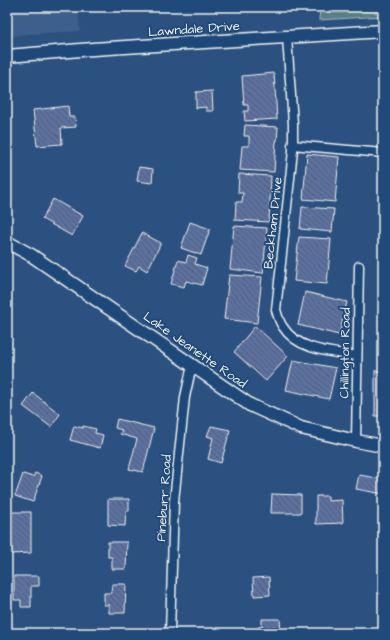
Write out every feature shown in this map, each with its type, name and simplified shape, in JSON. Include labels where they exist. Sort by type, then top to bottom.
[{"type":"street","name":"Lawndale Drive","points":[[7,56],[93,49],[383,31]]},
{"type":"street","name":"Beckham Drive","points":[[288,37],[293,124],[290,179],[276,310],[283,328],[290,336],[303,344],[317,349],[357,356]]},
{"type":"street","points":[[292,145],[383,153]]},
{"type":"street","name":"Lake Jeanette Road","points":[[7,242],[31,255],[250,405],[302,428],[383,446]]},
{"type":"street","name":"Chillington Road","points":[[356,441],[359,266]]},
{"type":"street","name":"Pineburr Road","points":[[170,633],[174,501],[185,397],[192,365]]},
{"type":"shaded area","points":[[7,7],[78,7],[80,31],[28,34],[7,37]]},
{"type":"green space","points":[[320,7],[383,7],[383,16],[319,20]]},
{"type":"building","points":[[274,73],[277,119],[245,121],[244,111],[248,111],[248,105],[244,105],[242,76]]},
{"type":"building","points":[[212,91],[213,111],[206,111],[206,107],[196,108],[196,92]]},
{"type":"building","points":[[68,106],[69,117],[75,117],[76,127],[61,128],[62,144],[37,146],[33,110]]},
{"type":"building","points":[[245,125],[278,127],[274,172],[240,170],[242,146],[249,146],[249,136],[244,136]]},
{"type":"building","points":[[307,154],[339,157],[335,202],[303,199]]},
{"type":"building","points":[[139,167],[153,169],[152,183],[137,181]]},
{"type":"building","points":[[239,174],[271,176],[269,222],[235,220],[236,202],[242,202],[243,193],[238,193]]},
{"type":"building","points":[[53,199],[83,216],[72,236],[42,219]]},
{"type":"building","points":[[302,207],[334,209],[332,232],[300,229]]},
{"type":"building","points":[[190,222],[210,229],[201,255],[181,248]]},
{"type":"building","points":[[234,226],[267,228],[263,273],[230,269]]},
{"type":"building","points":[[142,233],[161,243],[147,271],[139,266],[136,271],[125,266]]},
{"type":"building","points":[[299,237],[331,239],[327,284],[294,281]]},
{"type":"building","points":[[188,255],[197,258],[195,264],[207,268],[202,285],[186,281],[184,287],[171,284],[178,260],[186,262]]},
{"type":"building","points":[[229,275],[262,277],[257,323],[224,319]]},
{"type":"building","points":[[305,292],[347,302],[339,335],[298,325]]},
{"type":"building","points":[[255,326],[288,356],[266,381],[234,352]]},
{"type":"building","points":[[293,360],[336,368],[329,399],[286,390]]},
{"type":"building","points":[[375,371],[383,371],[383,416],[375,416]]},
{"type":"building","points":[[33,393],[60,414],[51,427],[23,406]]},
{"type":"building","points":[[117,419],[154,428],[143,472],[129,469],[137,439],[120,434],[122,430],[115,428]]},
{"type":"building","points":[[74,426],[83,428],[83,426],[96,429],[95,433],[103,435],[100,448],[70,440]]},
{"type":"building","points":[[211,426],[230,430],[221,463],[208,459],[213,438],[207,436]]},
{"type":"building","points":[[35,473],[42,476],[33,502],[15,496],[23,474],[33,477]]},
{"type":"building","points":[[359,475],[383,479],[383,494],[356,489]]},
{"type":"building","points":[[272,494],[301,495],[301,513],[271,513]]},
{"type":"building","points":[[316,496],[328,496],[328,501],[342,500],[343,523],[316,524]]},
{"type":"building","points":[[108,499],[129,499],[129,511],[126,511],[125,526],[108,525]]},
{"type":"building","points":[[10,512],[31,512],[31,553],[10,554]]},
{"type":"building","points":[[108,542],[127,542],[126,569],[112,569],[112,557],[108,557]]},
{"type":"building","points":[[14,576],[39,576],[39,586],[31,586],[31,607],[21,607],[21,600],[14,600]]},
{"type":"building","points":[[269,577],[270,595],[254,596],[253,578]]},
{"type":"building","points":[[112,584],[126,584],[125,613],[109,613],[109,605],[104,605],[104,593],[111,593]]},
{"type":"building","points":[[262,619],[280,619],[281,633],[258,633],[258,627],[262,627]]}]
